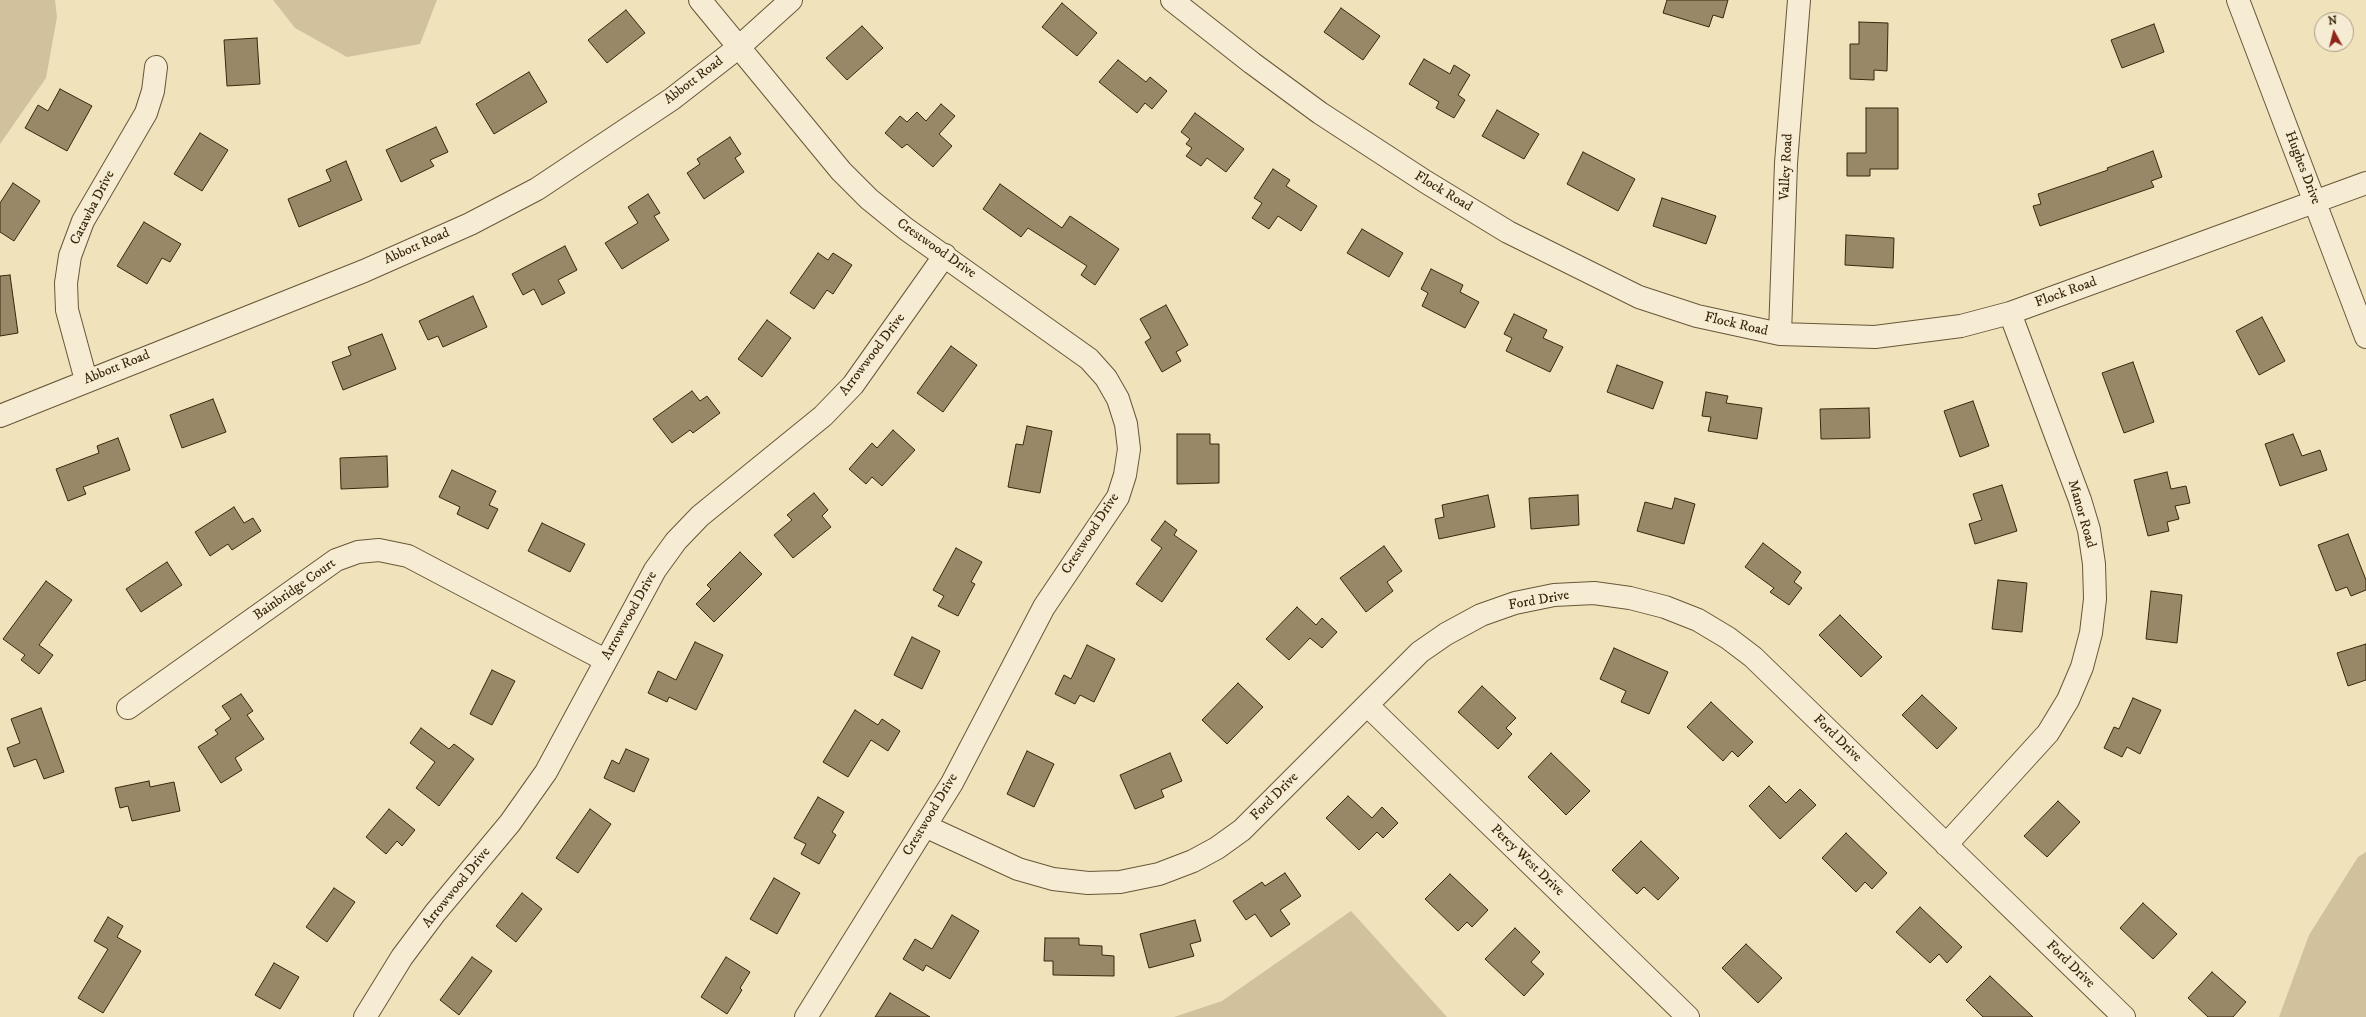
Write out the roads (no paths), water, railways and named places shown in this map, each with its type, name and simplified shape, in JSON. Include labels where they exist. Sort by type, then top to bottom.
[{"type":"street","name":"Crestwood Drive","points":[[700,0],[852,182],[869,199],[906,229],[945,255],[1089,360],[1106,378],[1118,399],[1126,424],[1129,449],[1125,475],[1118,497],[1044,607],[1013,662],[975,742],[925,826],[806,1017]]},
{"type":"street","name":"Abbott Road","points":[[0,416],[86,380],[364,271],[470,224],[538,189],[672,98],[739,47],[791,0]]},
{"type":"street","name":"Flock Road","points":[[1172,0],[1252,63],[1320,113],[1426,182],[1508,232],[1639,298],[1697,316],[1780,334],[1875,337],[1961,326],[2010,313],[2366,183]]},
{"type":"street","name":"Valley Road","points":[[1780,334],[1786,163],[1799,0]]},
{"type":"street","name":"Hughes Drive","points":[[2238,0],[2366,337]]},
{"type":"street","name":"Catawba Drive","points":[[86,380],[67,310],[66,283],[70,256],[83,221],[146,113],[153,91],[156,67]]},
{"type":"street","name":"Arrowwood Drive","points":[[364,1017],[402,957],[430,919],[510,824],[546,772],[582,707],[605,660],[655,570],[676,541],[700,516],[823,416],[853,385],[945,255]]},
{"type":"street","name":"Manor Road","points":[[1946,845],[2048,733],[2068,700],[2082,667],[2091,634],[2094,606],[2094,564],[2089,530],[2080,500],[2010,313]]},
{"type":"street","name":"Bainbridge Court","points":[[128,708],[336,560],[358,552],[379,550],[408,556],[605,660]]},
{"type":"street","name":"Ford Drive","points":[[925,826],[1018,869],[1053,879],[1088,883],[1120,882],[1159,874],[1193,861],[1217,848],[1242,830],[1420,652],[1446,634],[1481,615],[1515,603],[1554,595],[1594,593],[1630,598],[1678,612],[1698,620],[1728,638],[1752,657],[2124,1017]]},
{"type":"street","name":"Percy West Drive","points":[[1367,705],[1688,1017]]}]
